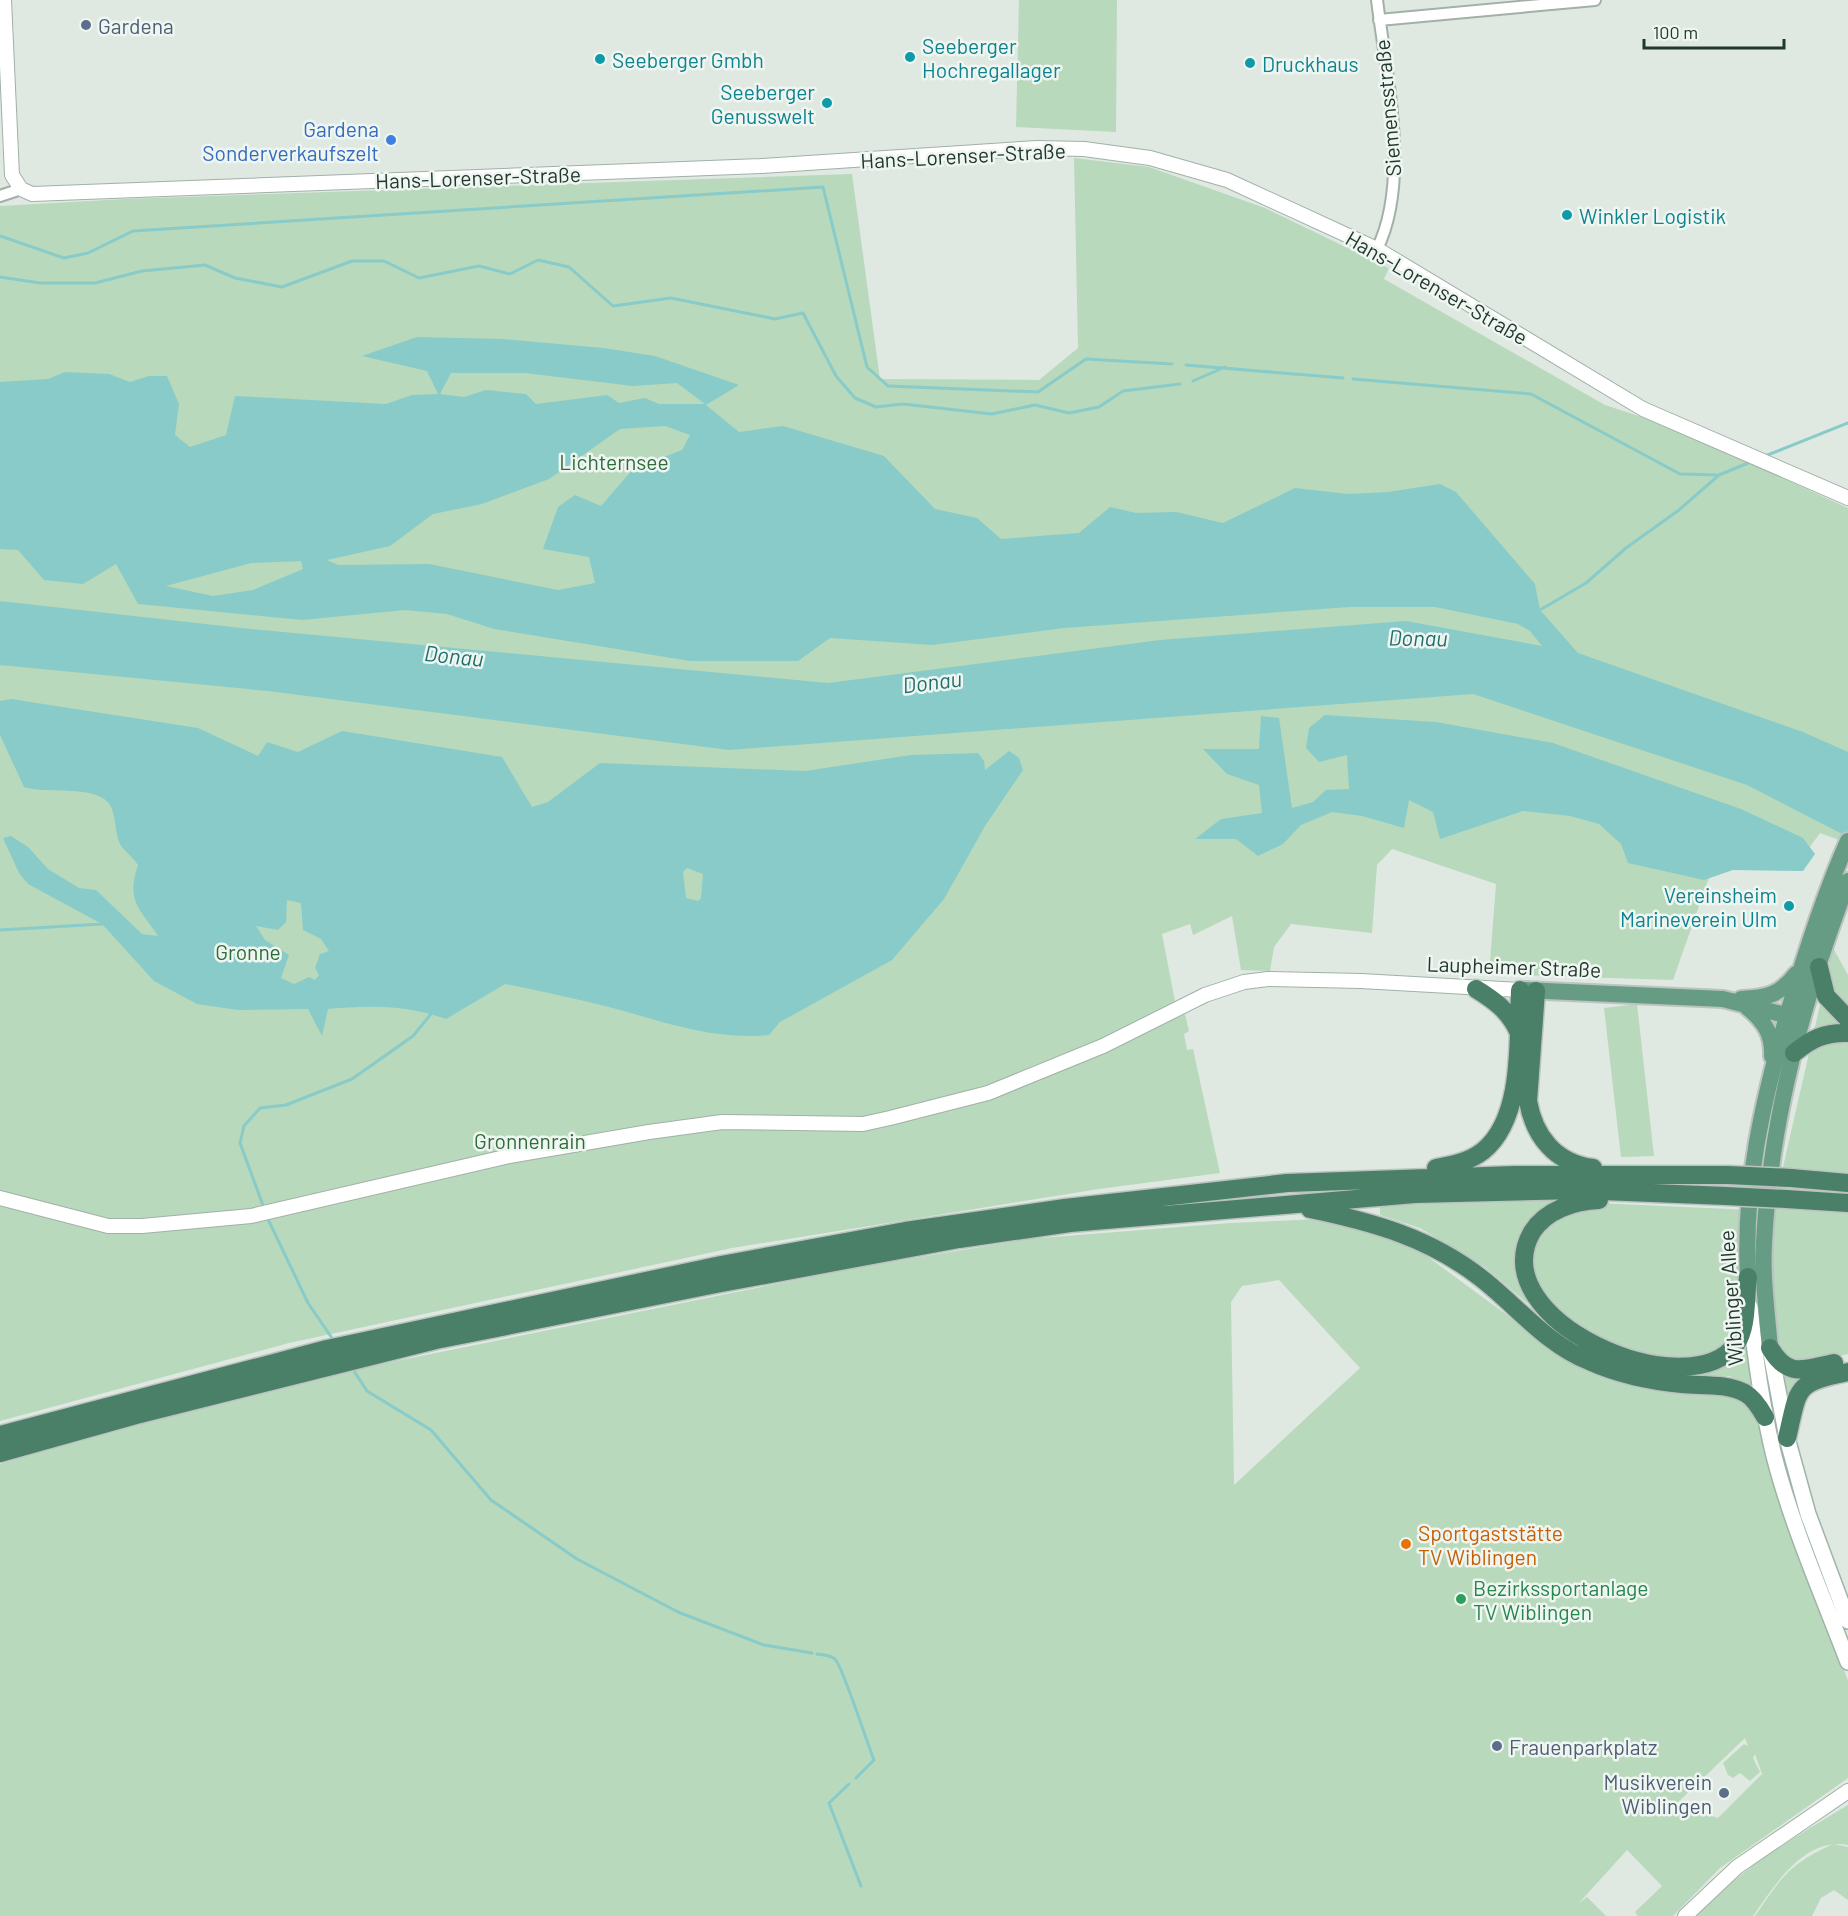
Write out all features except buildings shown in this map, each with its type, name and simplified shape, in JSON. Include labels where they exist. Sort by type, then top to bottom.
[{"type":"highway","points":[[1814,963],[1826,996],[1848,1019]]},
{"type":"highway","points":[[1476,989],[1503,1008],[1512,1018],[1518,1031]]},
{"type":"highway","points":[[1396,1178],[1458,1164],[1483,1151],[1493,1140],[1508,1117],[1512,1105],[1518,1031],[1528,990]]},
{"type":"highway","points":[[1528,990],[1528,1101],[1531,1119],[1538,1134],[1561,1157],[1574,1165],[1611,1169],[1626,1175]]},
{"type":"highway","points":[[1794,1053],[1822,1035],[1832,1032],[1848,1033]]},
{"type":"highway","points":[[302,1365],[327,1349],[721,1265],[905,1231],[1192,1191],[1287,1183],[1396,1178],[1626,1175],[1728,1175],[1848,1183]]},
{"type":"highway","points":[[0,1436],[302,1365],[335,1367],[436,1340],[913,1247],[1070,1223],[1415,1194],[1513,1191],[1648,1192],[1848,1203]]},
{"type":"highway","points":[[1648,1192],[1623,1198],[1588,1200],[1561,1208],[1536,1225],[1526,1243],[1522,1261],[1527,1286],[1541,1306],[1560,1323],[1606,1349],[1650,1363],[1675,1367],[1694,1366],[1721,1356],[1737,1342],[1743,1329],[1748,1277]]},
{"type":"highway","points":[[1290,1204],[1408,1234],[1443,1251],[1483,1280],[1550,1338],[1586,1360],[1632,1376],[1733,1389],[1752,1398],[1765,1417]]},
{"type":"highway","points":[[1770,1348],[1780,1364],[1794,1370],[1848,1360]]},
{"type":"highway","points":[[0,1453],[274,1372]]},
{"type":"highway","points":[[1787,1438],[1793,1402],[1801,1390],[1821,1377],[1848,1372]]},
{"type":"main road","name":"Wiblinger Allee","points":[[1848,841],[1841,857],[1843,884],[1795,1017],[1770,1072],[1755,1147],[1746,1242],[1755,1355],[1765,1417],[1792,1515],[1848,1662]]},
{"type":"main road","points":[[1723,999],[1772,996],[1814,963],[1843,884]]},
{"type":"main road","name":"Laupheimer Straße","points":[[1528,990],[1723,999],[1795,1017]]},
{"type":"main road","points":[[1744,1005],[1763,1021],[1768,1030],[1772,1050],[1770,1072]]},
{"type":"main road","name":"Wiblinger Allee","points":[[1795,1017],[1794,1053],[1777,1119],[1764,1244],[1770,1348],[1787,1438],[1808,1514],[1848,1621]]},
{"type":"street","points":[[4,0],[12,175],[21,189]]},
{"type":"street","name":"Siemensstraße","points":[[1377,0],[1395,165],[1392,200],[1377,249]]},
{"type":"street","points":[[1379,20],[1595,0]]},
{"type":"street","name":"Hans-Lorenser-Straße","points":[[0,196],[21,189],[32,194],[45,194],[340,183],[762,166],[1058,148],[1150,158],[1227,180],[1377,249],[1643,409],[1848,498]]},
{"type":"street","name":"Laupheimer Straße","points":[[0,1198],[108,1226],[142,1226],[258,1215],[509,1156],[649,1132],[722,1122],[863,1124],[890,1118],[988,1093],[1103,1046],[1222,988],[1244,982],[1284,980],[1528,990]]},
{"type":"street","points":[[1685,1916],[1737,1867],[1848,1791]]},
{"type":"street","points":[[1826,1808],[1848,1799]]},
{"type":"green space","points":[[1019,0],[1117,0],[1116,132],[1016,127]]},
{"type":"green space","name":"Gronnenrain","points":[[1074,158],[1149,167],[1265,208],[1389,268],[1384,279],[1605,405],[1669,426],[1848,508],[1848,819],[1839,840],[1820,833],[1793,870],[1712,869],[1673,980],[1489,974],[1496,884],[1392,849],[1377,865],[1372,933],[1291,924],[1274,947],[1270,971],[1241,970],[1232,916],[1193,935],[1190,924],[1162,934],[1178,1017],[1185,1014],[1189,1031],[1184,1034],[1187,1050],[1193,1049],[1220,1173],[1099,1189],[732,1248],[289,1343],[0,1421],[0,206],[125,199],[852,174],[880,379],[1039,380],[1078,348]]},
{"type":"green space","points":[[1833,948],[1848,975],[1848,1354],[1827,1359],[1786,1395],[1755,1389],[1730,1376],[1689,1375],[1619,1362],[1559,1330],[1485,1267],[1420,1228],[1380,1215],[1380,1203],[1555,1198],[1597,1203],[1773,1211]]},
{"type":"green space","points":[[1637,1004],[1654,1156],[1621,1157],[1604,1008]]},
{"type":"green space","points":[[1323,1219],[1409,1243],[1534,1335],[1720,1391],[1747,1405],[1756,1419],[1788,1519],[1848,1681],[1848,1778],[1720,1868],[1673,1916],[1638,1916],[1635,1912],[1662,1886],[1627,1850],[1578,1904],[1587,1897],[1606,1916],[0,1916],[0,1464],[228,1395],[860,1267],[1028,1239],[1230,1223]],"holes":[[[1279,1280],[1360,1368],[1234,1485],[1231,1302],[1242,1286]],[[1745,1738],[1748,1746],[1744,1744],[1723,1763],[1728,1775],[1733,1778],[1740,1773],[1750,1781],[1760,1772],[1753,1758],[1755,1754],[1762,1774],[1718,1818],[1675,1805]]]},
{"type":"green space","points":[[1848,1805],[1848,1845],[1832,1844],[1818,1848],[1804,1856],[1781,1878],[1753,1916],[1696,1916],[1749,1869],[1787,1842]]},
{"type":"green space","points":[[1833,1844],[1848,1847],[1848,1900],[1834,1890],[1821,1898],[1812,1916],[1755,1916],[1787,1873]]},
{"type":"water","name":"Lichternsee","points":[[417,337],[503,339],[603,348],[655,356],[739,385],[706,405],[739,432],[783,426],[884,456],[935,509],[977,518],[1001,539],[1079,533],[1110,507],[1136,513],[1176,512],[1223,523],[1295,488],[1348,494],[1388,492],[1440,484],[1456,492],[1535,584],[1540,610],[1578,653],[1803,732],[1848,752],[1848,837],[1747,785],[1473,694],[729,750],[268,691],[0,665],[0,601],[241,628],[828,683],[1160,640],[1406,621],[1542,646],[1530,631],[1518,624],[1435,607],[1349,607],[1064,628],[932,645],[830,638],[798,661],[690,661],[494,629],[447,614],[405,610],[302,620],[138,604],[116,564],[83,584],[44,580],[18,550],[0,549],[0,382],[48,379],[65,372],[109,374],[130,382],[149,376],[167,376],[179,404],[175,435],[190,447],[226,435],[235,396],[386,404],[412,395],[438,394],[427,371],[362,356]],"holes":[[[451,373],[525,373],[633,386],[677,383],[705,404],[659,404],[645,398],[619,403],[607,395],[536,404],[526,394],[486,390],[464,397],[440,394]],[[665,426],[690,435],[682,450],[633,469],[601,506],[575,495],[558,507],[543,549],[589,557],[595,583],[558,590],[429,564],[338,565],[327,560],[390,546],[433,514],[482,504],[549,479],[620,429]],[[301,561],[303,569],[253,590],[213,596],[166,586],[251,563]]]},
{"type":"water","name":"Gronne","points":[[11,699],[198,728],[258,756],[267,742],[298,752],[342,731],[502,757],[532,807],[548,802],[600,763],[805,771],[911,755],[978,753],[984,761],[985,770],[1009,751],[1019,758],[1023,770],[985,826],[944,899],[892,960],[780,1022],[769,1035],[727,1035],[706,1032],[605,1006],[505,984],[446,1019],[432,1014],[388,1007],[328,1009],[322,1036],[308,1009],[238,1010],[197,1004],[154,981],[102,924],[28,884],[19,873],[3,838],[11,836],[28,847],[48,869],[79,888],[96,890],[142,934],[158,936],[136,904],[133,888],[138,865],[120,844],[111,807],[105,800],[85,792],[24,787],[0,735],[0,701]],"holes":[[[687,868],[703,874],[701,898],[698,901],[686,898],[683,872]],[[287,900],[301,903],[303,930],[321,939],[329,951],[320,954],[315,968],[319,975],[315,980],[309,977],[294,984],[281,978],[289,955],[265,940],[256,926],[278,930],[286,922]]]},
{"type":"water","points":[[1325,715],[1436,722],[1553,743],[1741,809],[1803,838],[1815,854],[1803,871],[1733,870],[1704,880],[1628,863],[1621,844],[1599,824],[1570,816],[1523,811],[1440,839],[1433,812],[1409,800],[1404,828],[1362,816],[1332,812],[1301,825],[1283,844],[1258,856],[1236,839],[1195,839],[1221,819],[1262,813],[1259,785],[1227,774],[1203,749],[1259,749],[1261,716],[1279,718],[1292,808],[1313,802],[1326,790],[1349,789],[1347,755],[1319,762],[1306,748],[1309,728]]},
{"type":"waterway","points":[[0,236],[64,258],[88,253],[133,231],[823,187],[867,367],[888,386],[1038,392],[1086,359],[1172,364]]},
{"type":"waterway","points":[[0,277],[40,283],[95,283],[142,271],[205,265],[235,278],[282,287],[352,261],[384,261],[419,278],[479,266],[510,274],[538,260],[569,267],[613,306],[671,298],[775,319],[803,313],[836,376],[855,398],[876,407],[903,404],[992,414],[1035,405],[1069,413],[1099,407],[1123,391],[1180,384]]},
{"type":"waterway","points":[[1186,365],[1343,378]]},
{"type":"waterway","points":[[1193,381],[1225,367]]},
{"type":"waterway","points":[[1353,379],[1531,394],[1680,474],[1719,475],[1753,461]]},
{"type":"waterway","points":[[1765,456],[1848,423]]},
{"type":"waterway","points":[[1540,610],[1586,583],[1626,548],[1679,510],[1719,475]]},
{"type":"waterway","points":[[0,930],[102,924]]},
{"type":"waterway","points":[[264,1208],[240,1143],[244,1126],[260,1108],[286,1105],[352,1079],[413,1036],[431,1014]]},
{"type":"waterway","points":[[267,1217],[308,1303],[334,1341]]},
{"type":"waterway","points":[[352,1368],[367,1391],[431,1430],[491,1500],[577,1559],[678,1612],[764,1645],[812,1653]]},
{"type":"waterway","points":[[817,1654],[833,1658],[839,1665],[874,1760],[856,1778]]},
{"type":"waterway","points":[[849,1784],[829,1803],[861,1886]]},
{"type":"place","name":"Gardena","points":[[86,25]]},
{"type":"place","name":"Seeberger Hochregallager","points":[[910,57]]},
{"type":"place","name":"Seeberger Gmbh","points":[[600,59]]},
{"type":"place","name":"Druckhaus","points":[[1250,63]]},
{"type":"place","name":"Seeberger Genusswelt","points":[[827,103]]},
{"type":"place","name":"Gardena Sonderverkaufszelt","points":[[391,140]]},
{"type":"place","name":"Winkler Logistik","points":[[1567,215]]},
{"type":"place","name":"Vereinsheim Marineverein Ulm","points":[[1789,906]]},
{"type":"place","name":"Sportgaststätte TV Wiblingen","points":[[1406,1544]]},
{"type":"place","name":"Bezirkssportanlage TV Wiblingen","points":[[1461,1599]]},
{"type":"place","name":"Frauenparkplatz","points":[[1497,1746]]},
{"type":"place","name":"Musikverein Wiblingen","points":[[1724,1793]]},
{"type":"water label","name":"Donau","points":[[1418,637]]},
{"type":"water label","name":"Donau","points":[[454,655]]},
{"type":"water label","name":"Donau","points":[[932,681]]}]
